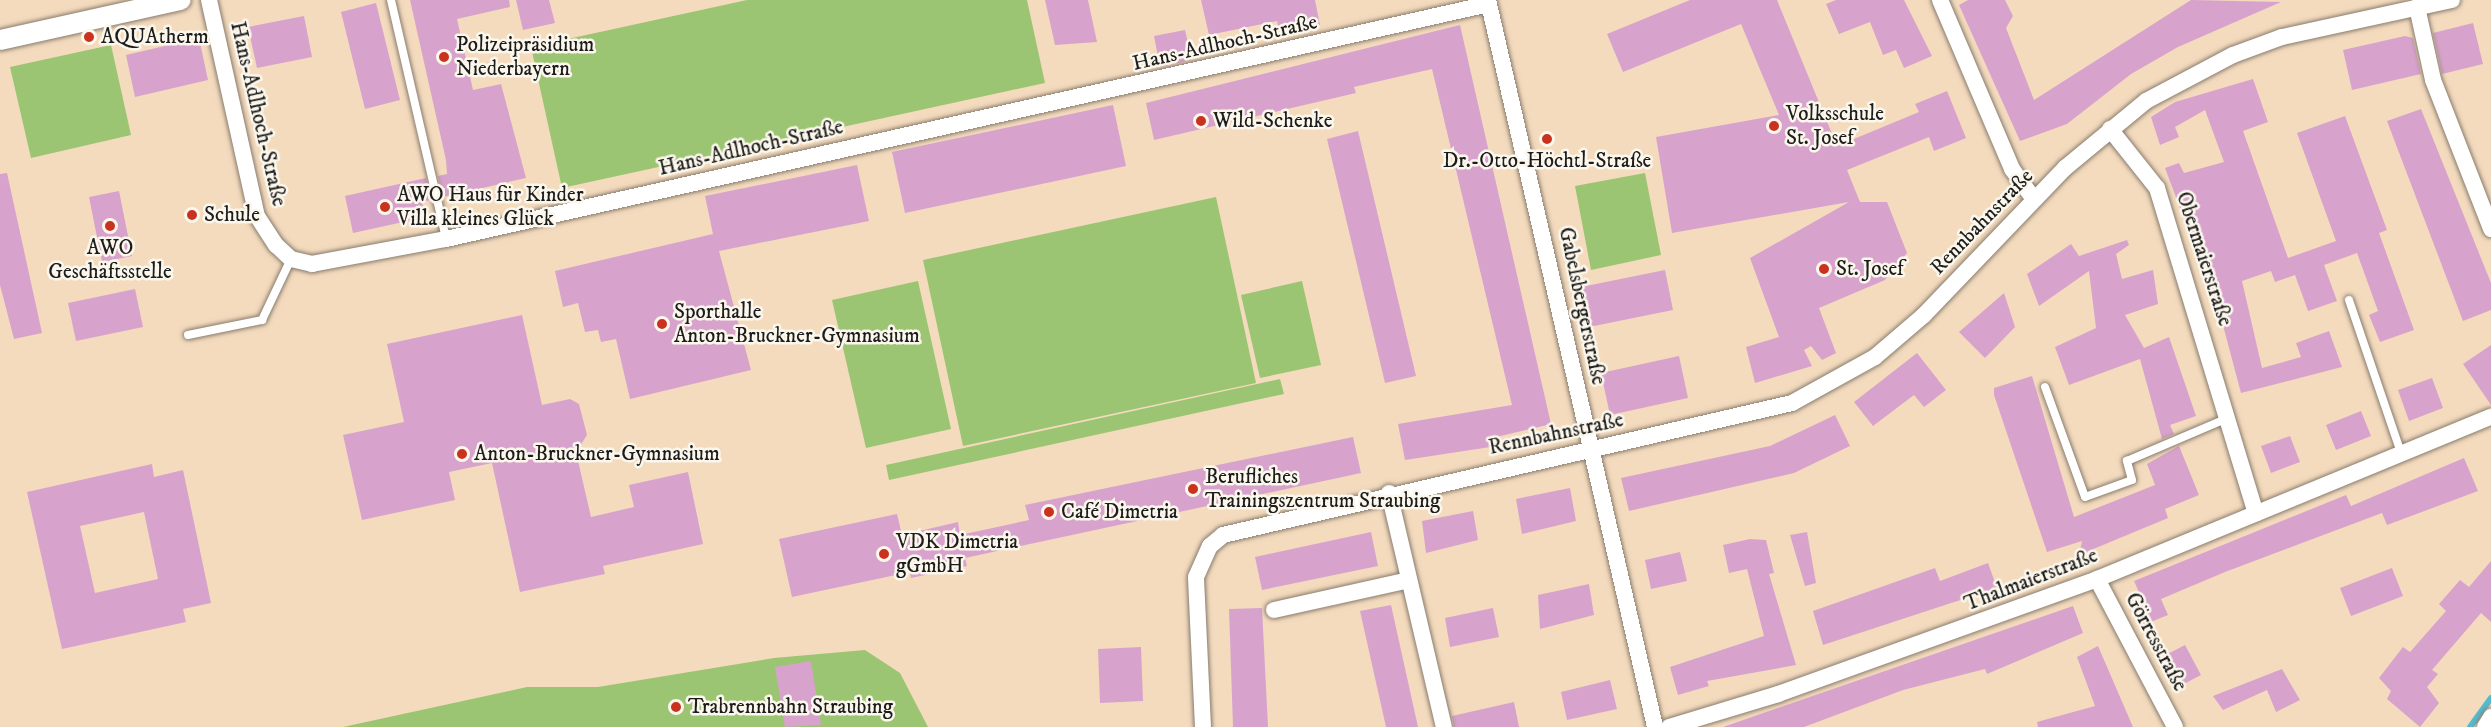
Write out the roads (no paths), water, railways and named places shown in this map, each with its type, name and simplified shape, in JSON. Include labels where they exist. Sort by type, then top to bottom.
[{"type":"street","points":[[0,40],[181,0]]},
{"type":"street","name":"Hans-Adlhoch-Straße","points":[[209,0],[250,196],[267,233],[291,259],[334,263],[1489,2]]},
{"type":"street","points":[[1940,0],[2012,169],[2034,199]]},
{"type":"street","name":"Rennbahnstraße","points":[[1203,727],[1196,577],[1210,546],[1223,535],[1389,494],[1741,418],[1832,384],[1875,357],[1924,315],[2034,199],[2110,129],[2146,101],[2233,55],[2374,8],[2417,7],[2452,0]]},
{"type":"street","name":"Gabelsbergerstraße","points":[[1489,2],[1655,727]]},
{"type":"street","points":[[2417,7],[2436,90],[2491,229]]},
{"type":"street","name":"Obermaierstraße","points":[[2110,129],[2157,188],[2256,513]]},
{"type":"street","name":"Thalmaierstraße","points":[[1669,727],[1800,686],[2097,579],[2402,456],[2491,417]]},
{"type":"street","points":[[1389,494],[1444,727]]},
{"type":"street","name":"Görresstraße","points":[[2097,579],[2175,727]]},
{"type":"street","points":[[1274,610],[1409,580]]},
{"type":"lane","points":[[391,0],[446,239]]},
{"type":"lane","points":[[188,334],[262,320],[291,259]]},
{"type":"lane","points":[[2349,300],[2402,456]]},
{"type":"lane","points":[[2045,387],[2085,497],[2132,480],[2127,461],[2228,418]]},
{"type":"waterway","points":[[2470,727],[2491,698]]},
{"type":"place","name":"AQUAtherm","points":[[89,37]]},
{"type":"place","name":"Polizeipräsidium Niederbayern","points":[[444,57]]},
{"type":"place","name":"Wild-Schenke","points":[[1201,121]]},
{"type":"place","name":"Volksschule St. Josef","points":[[1774,126]]},
{"type":"place","name":"Dr.-Otto-Höchtl-Straße","points":[[1547,139]]},
{"type":"place","name":"AWO Haus für Kinder Villa kleines Glück","points":[[385,207]]},
{"type":"place","name":"Schule","points":[[192,215]]},
{"type":"place","name":"AWO Geschäftsstelle","points":[[110,226]]},
{"type":"place","name":"St. Josef","points":[[1824,269]]},
{"type":"place","name":"Sporthalle Anton-Bruckner-Gymnasium","points":[[662,324]]},
{"type":"place","name":"Anton-Bruckner-Gymnasium","points":[[462,454]]},
{"type":"place","name":"Berufliches Trainingszentrum Straubing","points":[[1193,489]]},
{"type":"place","name":"Café Dimetria","points":[[1049,512]]},
{"type":"place","name":"VDK Dimetria gGmbH","points":[[884,554]]},
{"type":"place","name":"Trabrennbahn Straubing","points":[[676,707]]}]
